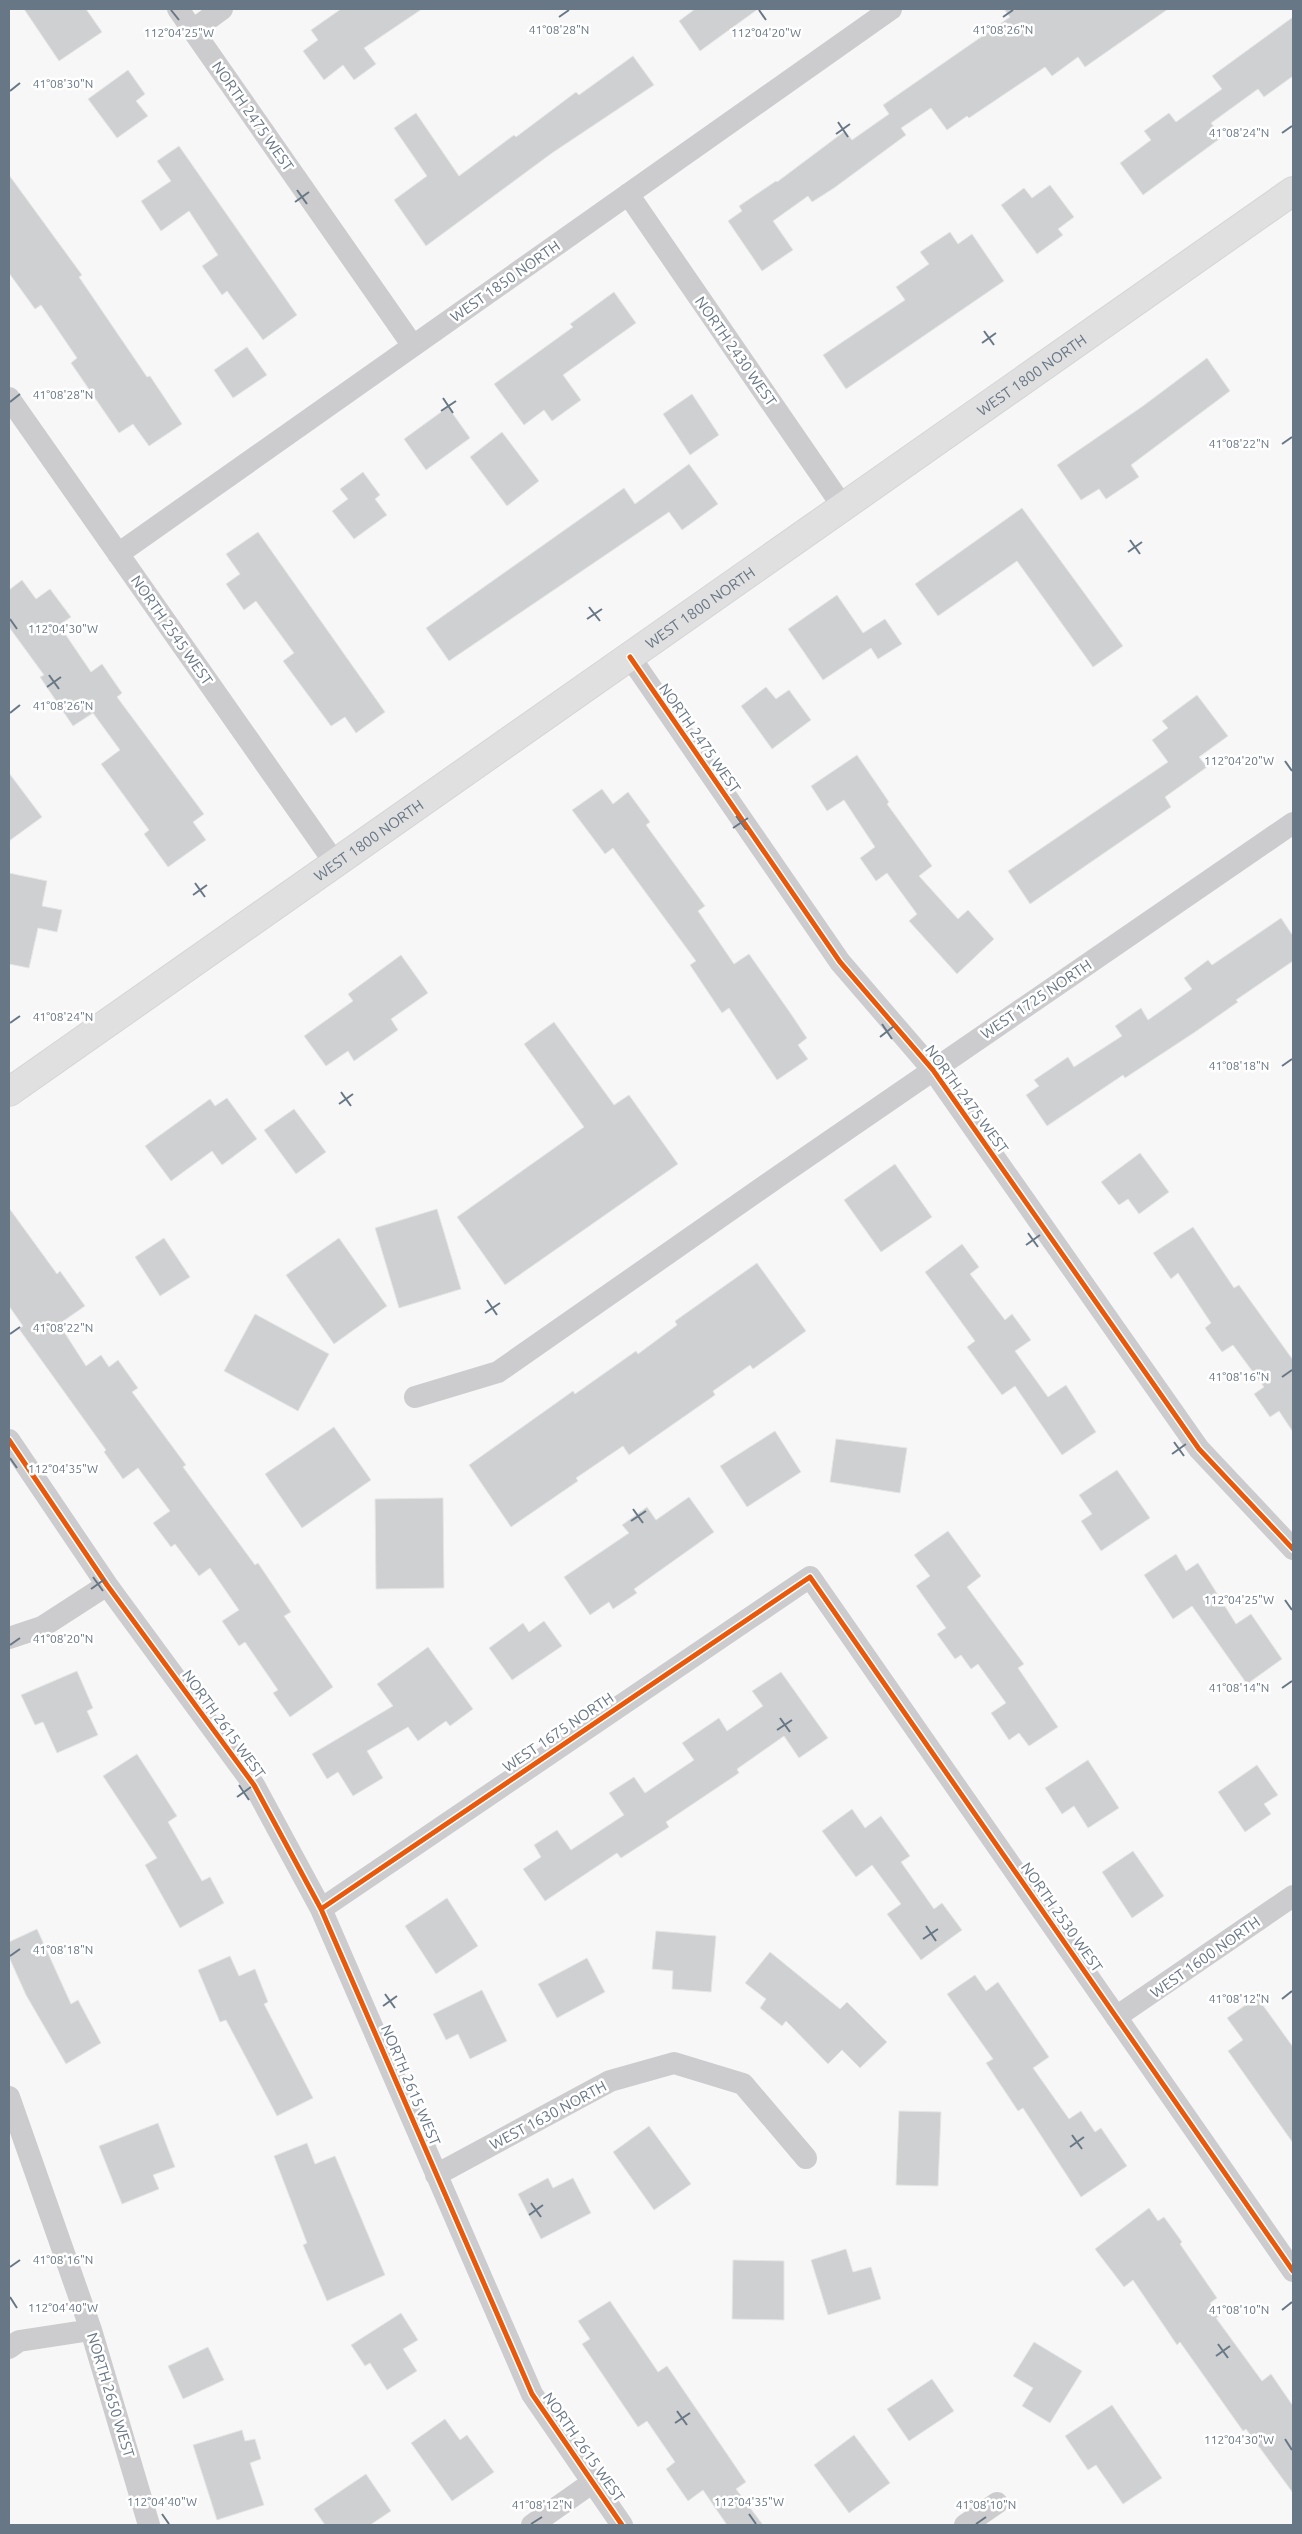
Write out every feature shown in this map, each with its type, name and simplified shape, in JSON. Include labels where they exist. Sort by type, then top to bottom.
[{"type":"main road","name":"WEST 1800 NORTH","points":[[9,1092],[1293,191]]},
{"type":"street","name":"NORTH 2475 WEST","points":[[178,9],[413,346]]},
{"type":"street","points":[[193,30],[222,9]]},
{"type":"street","name":"WEST 1850 NORTH","points":[[118,554],[891,9]]},
{"type":"street","name":"NORTH 2430 WEST","points":[[628,194],[843,507]]},
{"type":"street","name":"NORTH 2545 WEST","points":[[9,398],[335,863]]},
{"type":"street","name":"NORTH 2475 WEST","points":[[630,657],[840,962],[934,1070],[1199,1450],[1293,1549]]},
{"type":"street","name":"WEST 1725 NORTH","points":[[416,1397],[498,1372],[779,1176],[1293,823]]},
{"type":"street","name":"NORTH 2615 WEST","points":[[9,1440],[107,1585],[254,1785],[321,1909],[532,2394],[622,2525]]},
{"type":"street","name":"WEST 1675 NORTH","points":[[321,1909],[810,1577]]},
{"type":"street","name":"NORTH 2530 WEST","points":[[810,1577],[1293,2271]]},
{"type":"street","points":[[9,1638],[42,1626],[107,1585]]},
{"type":"street","name":"WEST 1600 NORTH","points":[[1116,2018],[1293,1896]]},
{"type":"street","name":"WEST 1630 NORTH","points":[[436,2175],[610,2081],[674,2063],[743,2084],[806,2158]]},
{"type":"street","name":"NORTH 2650 WEST","points":[[9,2097],[91,2330],[150,2525]]},
{"type":"street","points":[[9,2348],[19,2341],[91,2330]]},
{"type":"street","points":[[532,2525],[592,2482]]},
{"type":"street","points":[[965,2525],[997,2503]]},
{"type":"building","points":[[24,9],[86,9],[102,32],[59,61]]},
{"type":"building","points":[[341,9],[422,9],[364,48],[376,64],[354,80],[343,65],[324,80],[303,51],[318,40],[311,30]]},
{"type":"building","points":[[695,9],[758,9],[700,51],[679,21]]},
{"type":"building","points":[[1004,9],[1168,9],[1085,67],[1078,57],[1052,76],[1045,67],[969,118],[967,116],[947,130],[931,108],[901,128],[906,135],[834,188],[812,202],[808,196],[773,221],[793,250],[762,271],[728,221],[742,211],[739,206],[777,182],[845,131],[852,140],[889,114],[883,105],[1010,17]]},
{"type":"building","points":[[1293,17],[1293,76],[1264,97],[1258,89],[1211,123],[1222,137],[1143,195],[1120,163],[1151,140],[1144,131],[1169,113],[1176,122],[1222,89],[1212,76]]},
{"type":"building","points":[[633,56],[654,85],[552,153],[426,246],[394,200],[427,176],[394,128],[416,113],[459,176],[514,135],[516,137],[576,92],[579,95]]},
{"type":"building","points":[[128,70],[145,94],[136,101],[148,116],[117,138],[88,99]]},
{"type":"building","points":[[179,146],[297,315],[263,340],[227,291],[222,295],[202,266],[218,255],[189,211],[161,231],[141,201],[171,181],[157,161]]},
{"type":"building","points":[[9,175],[82,275],[79,277],[147,377],[150,376],[182,424],[149,446],[133,424],[119,433],[71,363],[77,358],[41,305],[35,309],[9,273]]},
{"type":"building","points":[[1050,185],[1074,217],[1058,229],[1063,235],[1037,254],[1001,205],[1024,188],[1032,198]]},
{"type":"building","points":[[950,232],[958,244],[972,234],[1004,281],[846,389],[823,355],[905,300],[896,287],[929,264],[920,252]]},
{"type":"building","points":[[614,292],[636,323],[563,375],[581,400],[552,421],[544,410],[524,425],[494,384],[573,327],[570,324]]},
{"type":"building","points":[[247,347],[267,375],[233,398],[214,370]]},
{"type":"building","points":[[1207,358],[1230,391],[1131,465],[1139,477],[1106,499],[1099,489],[1081,500],[1057,465],[1143,406]]},
{"type":"building","points":[[692,394],[719,435],[690,455],[663,414]]},
{"type":"building","points":[[448,407],[470,438],[426,470],[404,439]]},
{"type":"building","points":[[502,432],[539,481],[507,506],[470,457]]},
{"type":"building","points":[[689,464],[718,504],[682,530],[669,512],[449,661],[426,628],[624,488],[635,504]]},
{"type":"building","points":[[363,472],[380,495],[375,499],[387,515],[354,539],[332,511],[348,499],[340,489]]},
{"type":"building","points":[[1022,508],[1123,646],[1093,667],[1017,561],[938,616],[915,584]]},
{"type":"building","points":[[258,532],[385,712],[356,733],[345,717],[331,726],[283,661],[294,653],[256,601],[244,610],[226,584],[240,574],[226,554]]},
{"type":"building","points":[[22,580],[36,599],[50,589],[71,617],[59,625],[91,672],[102,664],[122,693],[117,697],[204,814],[193,822],[206,840],[168,867],[144,834],[149,830],[101,764],[120,750],[93,713],[73,726],[40,677],[44,675],[9,627],[9,590]]},
{"type":"building","points":[[837,595],[863,633],[885,619],[902,644],[878,659],[871,648],[823,680],[788,629]]},
{"type":"building","points":[[766,687],[776,699],[789,690],[811,720],[772,749],[741,706]]},
{"type":"building","points":[[1197,695],[1228,736],[1199,757],[1207,767],[1165,797],[1171,807],[1030,904],[1008,871],[1168,762],[1152,740],[1168,728],[1162,721]]},
{"type":"building","points":[[857,755],[889,802],[887,804],[932,866],[919,876],[958,919],[968,910],[994,939],[957,974],[909,921],[917,914],[887,873],[876,881],[860,858],[875,847],[844,800],[827,811],[811,786]]},
{"type":"building","points":[[9,773],[42,817],[9,841]]},
{"type":"building","points":[[602,789],[613,804],[628,792],[650,822],[646,825],[705,906],[698,911],[734,964],[749,954],[791,1014],[807,1038],[798,1045],[808,1059],[777,1080],[729,1008],[722,1013],[690,965],[696,961],[613,848],[605,854],[572,810]]},
{"type":"building","points":[[9,873],[47,881],[42,906],[62,910],[57,932],[38,928],[29,968],[9,964]]},
{"type":"building","points":[[1281,918],[1293,936],[1293,961],[1236,1000],[1238,1002],[1195,1032],[1125,1078],[1123,1075],[1047,1126],[1026,1095],[1039,1086],[1034,1080],[1068,1057],[1074,1067],[1122,1036],[1115,1026],[1141,1008],[1148,1020],[1192,989],[1184,978],[1208,960],[1212,965]]},
{"type":"building","points":[[401,955],[428,993],[391,1019],[398,1030],[354,1061],[348,1051],[326,1066],[304,1036],[353,1001],[348,994]]},
{"type":"building","points":[[554,1022],[614,1105],[629,1095],[678,1164],[505,1285],[457,1217],[584,1127],[524,1044]]},
{"type":"building","points":[[227,1098],[257,1139],[222,1165],[212,1151],[171,1181],[145,1146],[210,1099],[215,1106]]},
{"type":"building","points":[[294,1109],[326,1152],[296,1174],[264,1130]]},
{"type":"building","points":[[1140,1153],[1169,1192],[1139,1214],[1128,1199],[1119,1205],[1101,1182]]},
{"type":"building","points":[[895,1164],[932,1217],[881,1252],[844,1200]]},
{"type":"building","points":[[9,1208],[57,1274],[60,1271],[85,1306],[59,1324],[86,1366],[101,1355],[109,1367],[118,1360],[138,1388],[132,1392],[186,1465],[183,1467],[255,1565],[258,1563],[291,1612],[284,1616],[333,1687],[290,1717],[273,1693],[278,1690],[245,1642],[239,1646],[222,1621],[239,1610],[210,1568],[199,1576],[175,1544],[171,1547],[153,1523],[170,1511],[138,1468],[123,1479],[104,1452],[106,1450],[19,1329],[23,1326],[9,1306]]},
{"type":"building","points":[[437,1209],[461,1289],[399,1308],[375,1228]]},
{"type":"building","points":[[1193,1227],[1234,1288],[1239,1285],[1293,1360],[1293,1432],[1279,1411],[1270,1417],[1254,1394],[1264,1387],[1233,1345],[1222,1352],[1205,1328],[1211,1323],[1178,1273],[1171,1279],[1153,1253]]},
{"type":"building","points":[[164,1238],[190,1277],[160,1296],[135,1257]]},
{"type":"building","points":[[339,1238],[387,1306],[334,1344],[286,1275]]},
{"type":"building","points":[[962,1244],[979,1267],[970,1274],[1005,1320],[1012,1314],[1031,1340],[1015,1351],[1048,1397],[1066,1385],[1096,1432],[1062,1455],[1015,1386],[1002,1395],[967,1347],[975,1341],[925,1272]]},
{"type":"building","points":[[757,1263],[806,1331],[753,1369],[750,1365],[713,1391],[715,1395],[629,1455],[623,1446],[576,1478],[578,1481],[511,1527],[469,1465],[573,1391],[575,1394],[636,1351],[638,1354],[677,1325],[675,1321]]},
{"type":"building","points":[[255,1314],[329,1354],[298,1411],[224,1371]]},
{"type":"building","points":[[334,1427],[371,1480],[302,1528],[265,1474]]},
{"type":"building","points":[[775,1431],[801,1472],[747,1507],[720,1466]]},
{"type":"building","points":[[836,1439],[907,1448],[900,1493],[830,1482]]},
{"type":"building","points":[[1117,1470],[1150,1518],[1101,1551],[1081,1521],[1092,1514],[1079,1495]]},
{"type":"building","points":[[689,1497],[714,1532],[634,1589],[637,1593],[613,1609],[609,1602],[590,1615],[564,1577],[629,1533],[622,1525],[647,1507],[656,1520]]},
{"type":"building","points":[[443,1498],[444,1588],[376,1589],[375,1499]]},
{"type":"building","points":[[948,1531],[981,1576],[967,1587],[1024,1664],[1018,1668],[1058,1727],[1029,1746],[1019,1733],[1009,1740],[991,1713],[1006,1703],[978,1664],[971,1669],[961,1655],[955,1659],[937,1634],[946,1628],[916,1586],[930,1576],[914,1555]]},
{"type":"building","points":[[1176,1554],[1186,1571],[1198,1563],[1236,1624],[1251,1614],[1282,1659],[1247,1684],[1192,1606],[1173,1619],[1144,1575]]},
{"type":"building","points":[[544,1621],[562,1646],[512,1680],[489,1648],[523,1623],[529,1632]]},
{"type":"building","points":[[428,1647],[473,1709],[450,1726],[446,1721],[418,1741],[408,1727],[367,1751],[383,1778],[353,1796],[338,1772],[327,1779],[312,1754],[393,1706],[377,1684]]},
{"type":"building","points":[[77,1671],[93,1708],[87,1711],[98,1735],[57,1753],[43,1722],[35,1725],[21,1695]]},
{"type":"building","points":[[781,1672],[828,1738],[799,1758],[784,1736],[737,1769],[739,1773],[666,1822],[669,1827],[621,1858],[617,1853],[545,1901],[523,1869],[541,1857],[534,1845],[557,1830],[571,1850],[624,1815],[609,1793],[634,1777],[645,1793],[694,1760],[682,1743],[719,1718],[727,1731],[763,1706],[752,1691]]},
{"type":"building","points":[[137,1754],[177,1816],[168,1822],[202,1881],[210,1877],[224,1903],[180,1928],[145,1865],[157,1858],[103,1776]]},
{"type":"building","points":[[1088,1760],[1119,1808],[1088,1828],[1074,1806],[1062,1814],[1045,1788]]},
{"type":"building","points":[[1257,1765],[1278,1795],[1264,1804],[1271,1814],[1245,1832],[1218,1792]]},
{"type":"building","points":[[852,1809],[865,1828],[881,1816],[910,1856],[901,1862],[934,1909],[942,1903],[962,1930],[921,1960],[887,1914],[901,1904],[872,1865],[856,1877],[822,1831]]},
{"type":"building","points":[[1133,1851],[1164,1896],[1132,1918],[1102,1872]]},
{"type":"building","points":[[447,1898],[478,1946],[436,1974],[405,1926]]},
{"type":"building","points":[[37,1929],[71,2004],[78,2000],[101,2043],[66,2064],[26,1995],[9,1957],[9,1942]]},
{"type":"building","points":[[656,1931],[716,1936],[711,1992],[672,1989],[673,1971],[652,1969]]},
{"type":"building","points":[[770,1952],[840,2009],[847,2002],[887,2042],[860,2068],[842,2050],[828,2064],[786,2021],[782,2026],[760,2008],[766,1999],[745,1983]]},
{"type":"building","points":[[230,1956],[239,1976],[255,1969],[268,2002],[264,2004],[313,2098],[277,2116],[226,2020],[220,2022],[198,1970]]},
{"type":"building","points":[[587,1958],[605,1992],[557,2018],[538,1984]]},
{"type":"building","points":[[975,1975],[986,1991],[998,1982],[1049,2057],[1033,2068],[1069,2119],[1081,2111],[1095,2132],[1101,2128],[1127,2166],[1081,2197],[1023,2108],[1018,2111],[986,2063],[993,2059],[947,1994]]},
{"type":"building","points":[[482,1990],[507,2041],[470,2059],[458,2034],[446,2040],[433,2014]]},
{"type":"building","points":[[1257,1997],[1293,2047],[1293,2143],[1228,2051],[1243,2040],[1227,2018]]},
{"type":"building","points":[[899,2111],[941,2112],[938,2186],[896,2185]]},
{"type":"building","points":[[158,2123],[175,2167],[153,2175],[159,2189],[122,2204],[99,2146]]},
{"type":"building","points":[[649,2126],[691,2184],[654,2210],[613,2152]]},
{"type":"building","points":[[307,2143],[315,2164],[335,2156],[385,2275],[327,2301],[303,2245],[307,2243],[274,2156]]},
{"type":"building","points":[[548,2178],[553,2188],[573,2178],[591,2213],[541,2239],[518,2194]]},
{"type":"building","points":[[1149,2208],[1158,2221],[1164,2217],[1217,2298],[1210,2303],[1219,2316],[1216,2318],[1262,2381],[1271,2374],[1293,2406],[1293,2493],[1246,2429],[1243,2431],[1180,2342],[1177,2345],[1133,2280],[1124,2287],[1095,2249]]},
{"type":"building","points":[[846,2249],[853,2272],[871,2267],[881,2299],[828,2315],[811,2260]]},
{"type":"building","points":[[733,2260],[784,2261],[784,2320],[732,2319]]},
{"type":"building","points":[[610,2301],[658,2372],[667,2366],[746,2482],[736,2489],[763,2525],[727,2525],[703,2490],[688,2501],[666,2469],[675,2462],[647,2421],[638,2427],[582,2344],[590,2339],[578,2321]]},
{"type":"building","points":[[401,2313],[418,2340],[403,2349],[417,2371],[387,2390],[370,2363],[365,2366],[351,2345]]},
{"type":"building","points":[[1034,2342],[1082,2371],[1050,2423],[1022,2406],[1033,2388],[1013,2376]]},
{"type":"building","points":[[208,2347],[224,2380],[183,2399],[168,2366]]},
{"type":"building","points":[[932,2379],[954,2411],[909,2441],[887,2409]]},
{"type":"building","points":[[1112,2405],[1162,2478],[1123,2504],[1096,2465],[1088,2470],[1065,2436]]},
{"type":"building","points":[[445,2419],[460,2440],[467,2435],[494,2472],[452,2501],[411,2443]]},
{"type":"building","points":[[242,2430],[245,2441],[255,2439],[261,2459],[250,2463],[264,2505],[217,2520],[193,2445]]},
{"type":"building","points":[[854,2435],[890,2483],[849,2513],[814,2465]]},
{"type":"building","points":[[366,2474],[391,2511],[370,2525],[325,2525],[314,2509]]},
{"type":"cycle path","points":[[630,657],[840,962],[933,1070],[1199,1449],[1293,1549]]},
{"type":"cycle path","points":[[9,1440],[107,1585],[254,1785],[321,1909],[532,2394],[622,2525]]},
{"type":"cycle path","points":[[321,1909],[810,1577],[1293,2271]]}]
